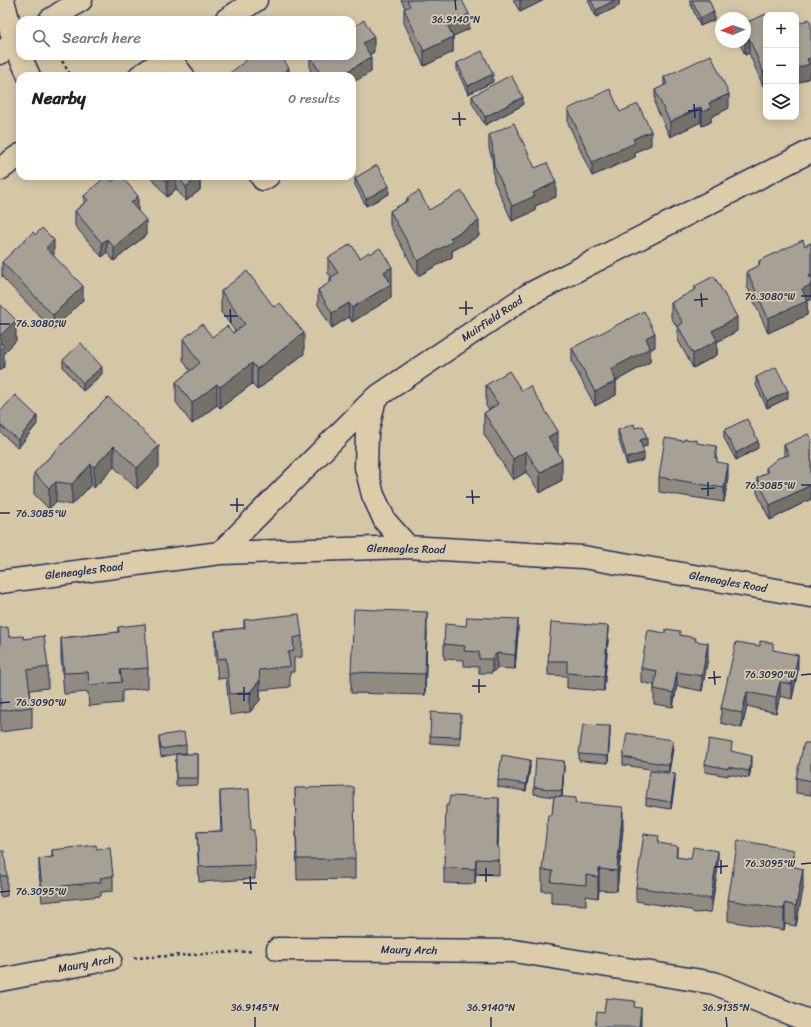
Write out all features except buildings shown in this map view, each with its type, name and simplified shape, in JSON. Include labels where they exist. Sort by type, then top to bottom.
[{"type":"street","points":[[3,0],[8,45],[16,57]]},
{"type":"street","points":[[56,16],[81,0]]},
{"type":"street","points":[[232,16],[256,0]]},
{"type":"street","points":[[18,60],[26,72]]},
{"type":"street","points":[[146,72],[165,60]]},
{"type":"street","points":[[172,60],[180,72]]},
{"type":"street","name":"Muirfield Road","points":[[220,553],[375,398],[528,295],[811,151]]},
{"type":"street","points":[[0,169],[16,158]]},
{"type":"street","points":[[375,398],[367,433],[366,467],[373,495],[385,521],[408,547]]},
{"type":"street","name":"Gleneagles Road","points":[[0,582],[220,553],[408,547],[583,557],[811,596]]},
{"type":"street","name":"Maury Arch","points":[[278,949],[514,951],[714,983],[811,1022]]},
{"type":"street","name":"Maury Arch","points":[[0,980],[110,959]]},
{"type":"path","points":[[61,60],[68,72]]},
{"type":"path","name":"Maury Arch","points":[[110,959],[278,949]]}]
